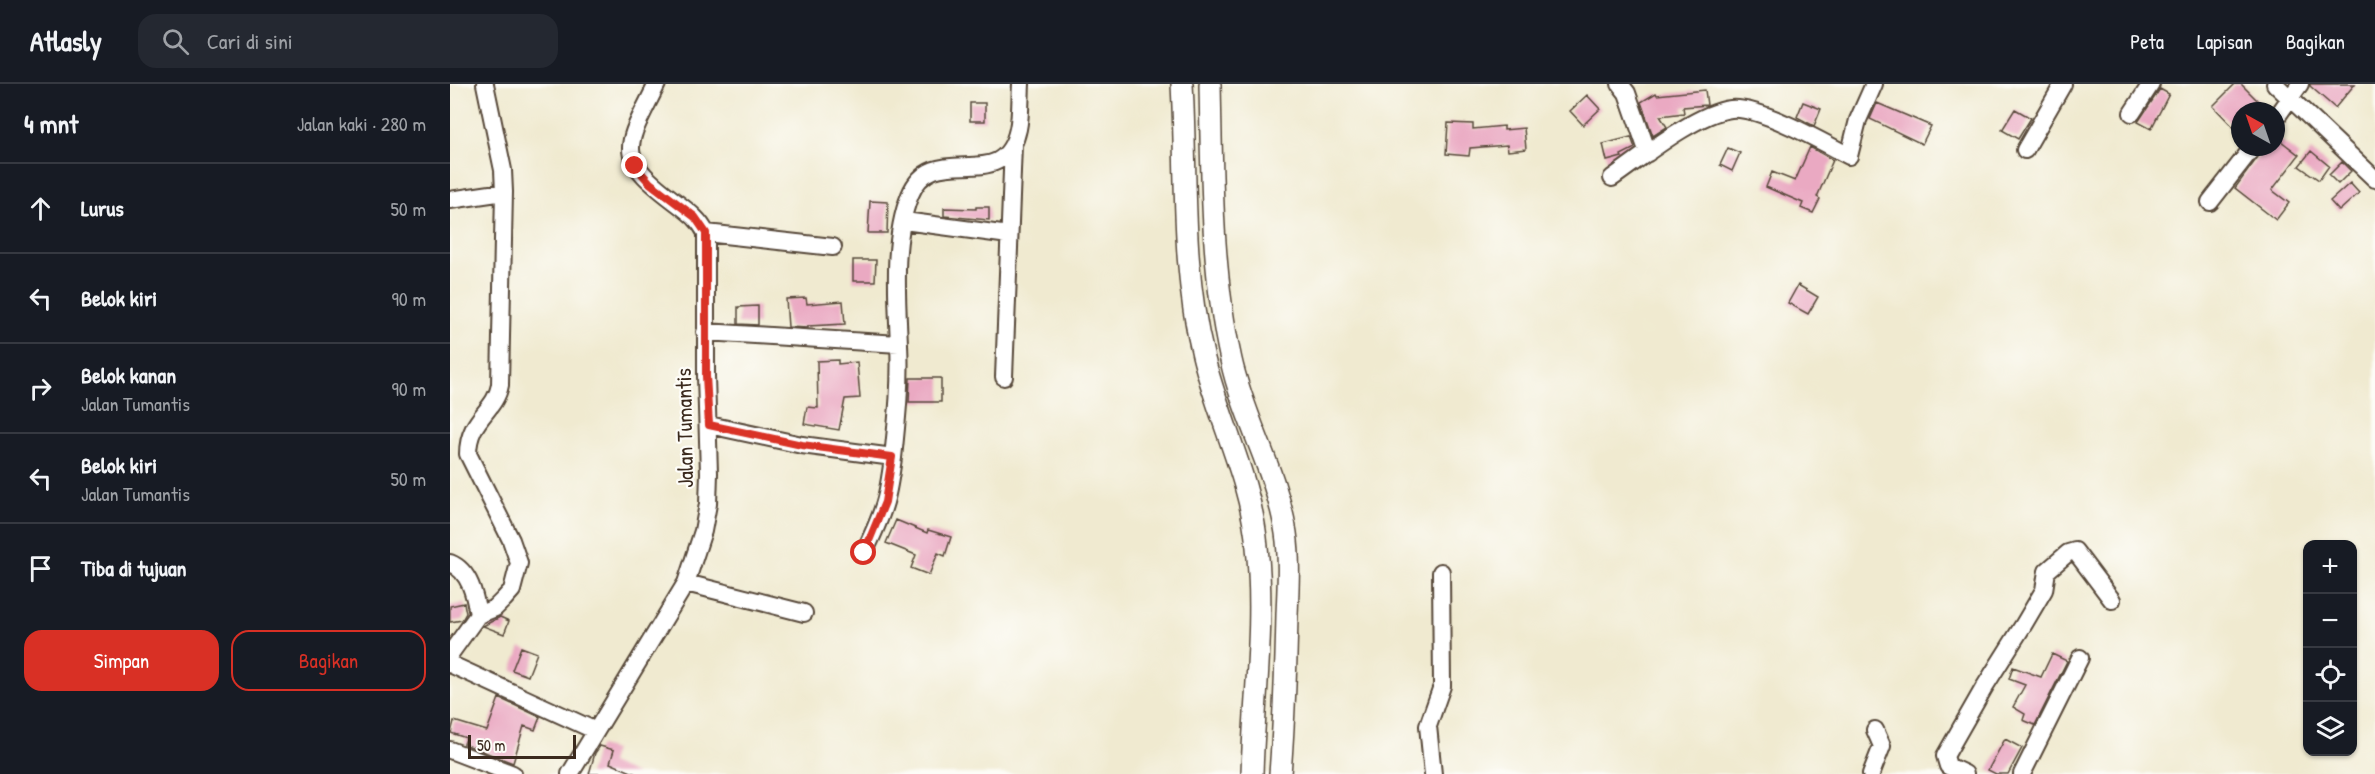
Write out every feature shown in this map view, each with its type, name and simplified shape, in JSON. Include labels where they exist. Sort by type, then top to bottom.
[{"type":"street","points":[[450,654],[478,615],[495,608],[512,590],[519,563],[511,540],[468,454],[468,443],[477,420],[498,393],[500,385],[503,170],[485,84]]},
{"type":"street","points":[[657,84],[631,136],[630,153],[635,166],[650,183],[695,217],[706,233],[833,247]]},
{"type":"street","points":[[864,553],[885,502],[900,401],[897,276],[904,221],[911,194],[928,172],[942,166],[995,164],[1007,156],[1018,129],[1021,84]]},
{"type":"street","points":[[1182,84],[1188,257],[1195,314],[1206,366],[1249,493],[1257,547],[1259,666],[1252,774]]},
{"type":"street","points":[[1209,84],[1213,229],[1223,322],[1231,363],[1268,466],[1286,533],[1287,656],[1280,774]]},
{"type":"street","points":[[1620,84],[1627,93],[1648,153]]},
{"type":"street","points":[[1612,178],[1694,124],[1714,114],[1732,109],[1763,115],[1849,156],[1858,120],[1874,84]]},
{"type":"street","points":[[2025,150],[2063,84]]},
{"type":"street","points":[[2132,113],[2151,84]]},
{"type":"street","points":[[2275,84],[2375,179]]},
{"type":"street","points":[[2285,107],[2300,84]]},
{"type":"street","points":[[1004,377],[1013,145]]},
{"type":"street","points":[[2210,202],[2246,156]]},
{"type":"street","points":[[450,200],[504,192]]},
{"type":"street","points":[[904,221],[1009,235]]},
{"type":"street","name":"Jalan Tumantis","points":[[570,774],[686,583],[703,531],[708,504],[709,425],[705,332],[706,233]]},
{"type":"street","points":[[705,332],[899,344]]},
{"type":"street","points":[[709,425],[802,445],[892,457]]},
{"type":"street","points":[[1965,774],[1948,766],[1945,756],[2044,590],[2047,571],[2068,553],[2075,551],[2112,600]]},
{"type":"street","points":[[450,563],[456,565],[470,584],[475,596],[478,615]]},
{"type":"street","points":[[1433,774],[1428,726],[1442,686],[1441,572]]},
{"type":"street","points":[[686,583],[804,613]]},
{"type":"street","points":[[2022,774],[2080,658]]},
{"type":"street","points":[[450,664],[596,731]]},
{"type":"street","points":[[1871,774],[1882,746],[1875,730]]},
{"type":"street","points":[[1268,774],[1282,741]]},
{"type":"street","points":[[450,750],[513,774]]},
{"type":"street","points":[[1241,774],[1252,751]]},
{"type":"building","points":[[2235,84],[2241,84],[2259,102],[2231,102],[2231,125],[2213,106]]},
{"type":"building","points":[[2310,84],[2355,84],[2335,108]]},
{"type":"building","points":[[2160,89],[2169,94],[2151,129],[2138,122]]},
{"type":"building","points":[[1705,90],[1707,105],[1683,107],[1684,113],[1660,116],[1667,127],[1653,136],[1641,102],[1656,93],[1657,95]]},
{"type":"building","points":[[1587,95],[1600,109],[1583,125],[1570,111]]},
{"type":"building","points":[[1803,102],[1821,109],[1814,126],[1797,117]]},
{"type":"building","points":[[970,103],[985,103],[985,121],[970,121]]},
{"type":"building","points":[[1877,103],[1931,126],[1922,144],[1870,119]]},
{"type":"building","points":[[2015,109],[2031,118],[2018,139],[2002,130]]},
{"type":"building","points":[[1448,123],[1473,124],[1473,129],[1504,126],[1504,130],[1524,128],[1526,149],[1508,151],[1507,145],[1470,148],[1469,156],[1446,154]]},
{"type":"building","points":[[1631,137],[1635,148],[1621,155],[1622,157],[1607,161],[1603,144]]},
{"type":"building","points":[[2285,144],[2299,155],[2272,190],[2289,203],[2276,220],[2235,188],[2259,156],[2285,156]]},
{"type":"building","points":[[1810,147],[1833,160],[1817,197],[1820,199],[1813,213],[1801,208],[1803,203],[1766,187],[1772,172],[1795,181]]},
{"type":"building","points":[[1728,148],[1740,153],[1732,171],[1720,165]]},
{"type":"building","points":[[2311,151],[2329,166],[2319,180],[2299,166]]},
{"type":"building","points":[[2342,162],[2351,171],[2338,184],[2329,175]]},
{"type":"building","points":[[2350,183],[2359,193],[2339,211],[2330,201]]},
{"type":"building","points":[[870,201],[888,202],[887,233],[868,233]]},
{"type":"building","points":[[976,207],[989,207],[989,220],[944,216],[944,208],[976,209]]},
{"type":"building","points":[[853,260],[876,260],[875,281],[853,281]]},
{"type":"building","points":[[1798,285],[1818,297],[1808,314],[1788,303]]},
{"type":"building","points":[[806,298],[807,304],[843,301],[845,324],[808,326],[808,328],[788,327],[786,299]]},
{"type":"building","points":[[758,306],[758,325],[738,324],[738,307]]},
{"type":"building","points":[[838,360],[838,364],[857,362],[860,398],[845,399],[839,430],[804,424],[807,407],[818,408],[817,361]]},
{"type":"building","points":[[910,378],[941,378],[941,402],[909,402]]},
{"type":"building","points":[[896,520],[927,533],[928,530],[951,537],[945,556],[938,553],[929,575],[911,568],[916,555],[886,543]]},
{"type":"building","points":[[464,603],[466,613],[462,620],[450,622],[450,606]]},
{"type":"building","points":[[500,617],[509,621],[504,634],[483,626]]},
{"type":"building","points":[[521,647],[537,653],[528,676],[512,670]]},
{"type":"building","points":[[2052,654],[2067,661],[2035,725],[2023,720],[2025,714],[2013,707],[2025,685],[2009,679],[2013,667],[2041,677]]},
{"type":"building","points":[[499,698],[540,717],[535,730],[524,726],[513,763],[464,744],[466,738],[451,733],[454,721],[487,731]]},
{"type":"building","points":[[2005,739],[2022,748],[2008,774],[1996,774],[1988,770]]},
{"type":"building","points":[[600,746],[614,750],[610,763],[636,774],[589,774],[595,753]]},
{"type":"route","points":[[635,166],[650,183],[695,217],[706,233],[706,376],[709,425],[802,445],[892,457],[891,476],[885,502],[864,553]]}]
